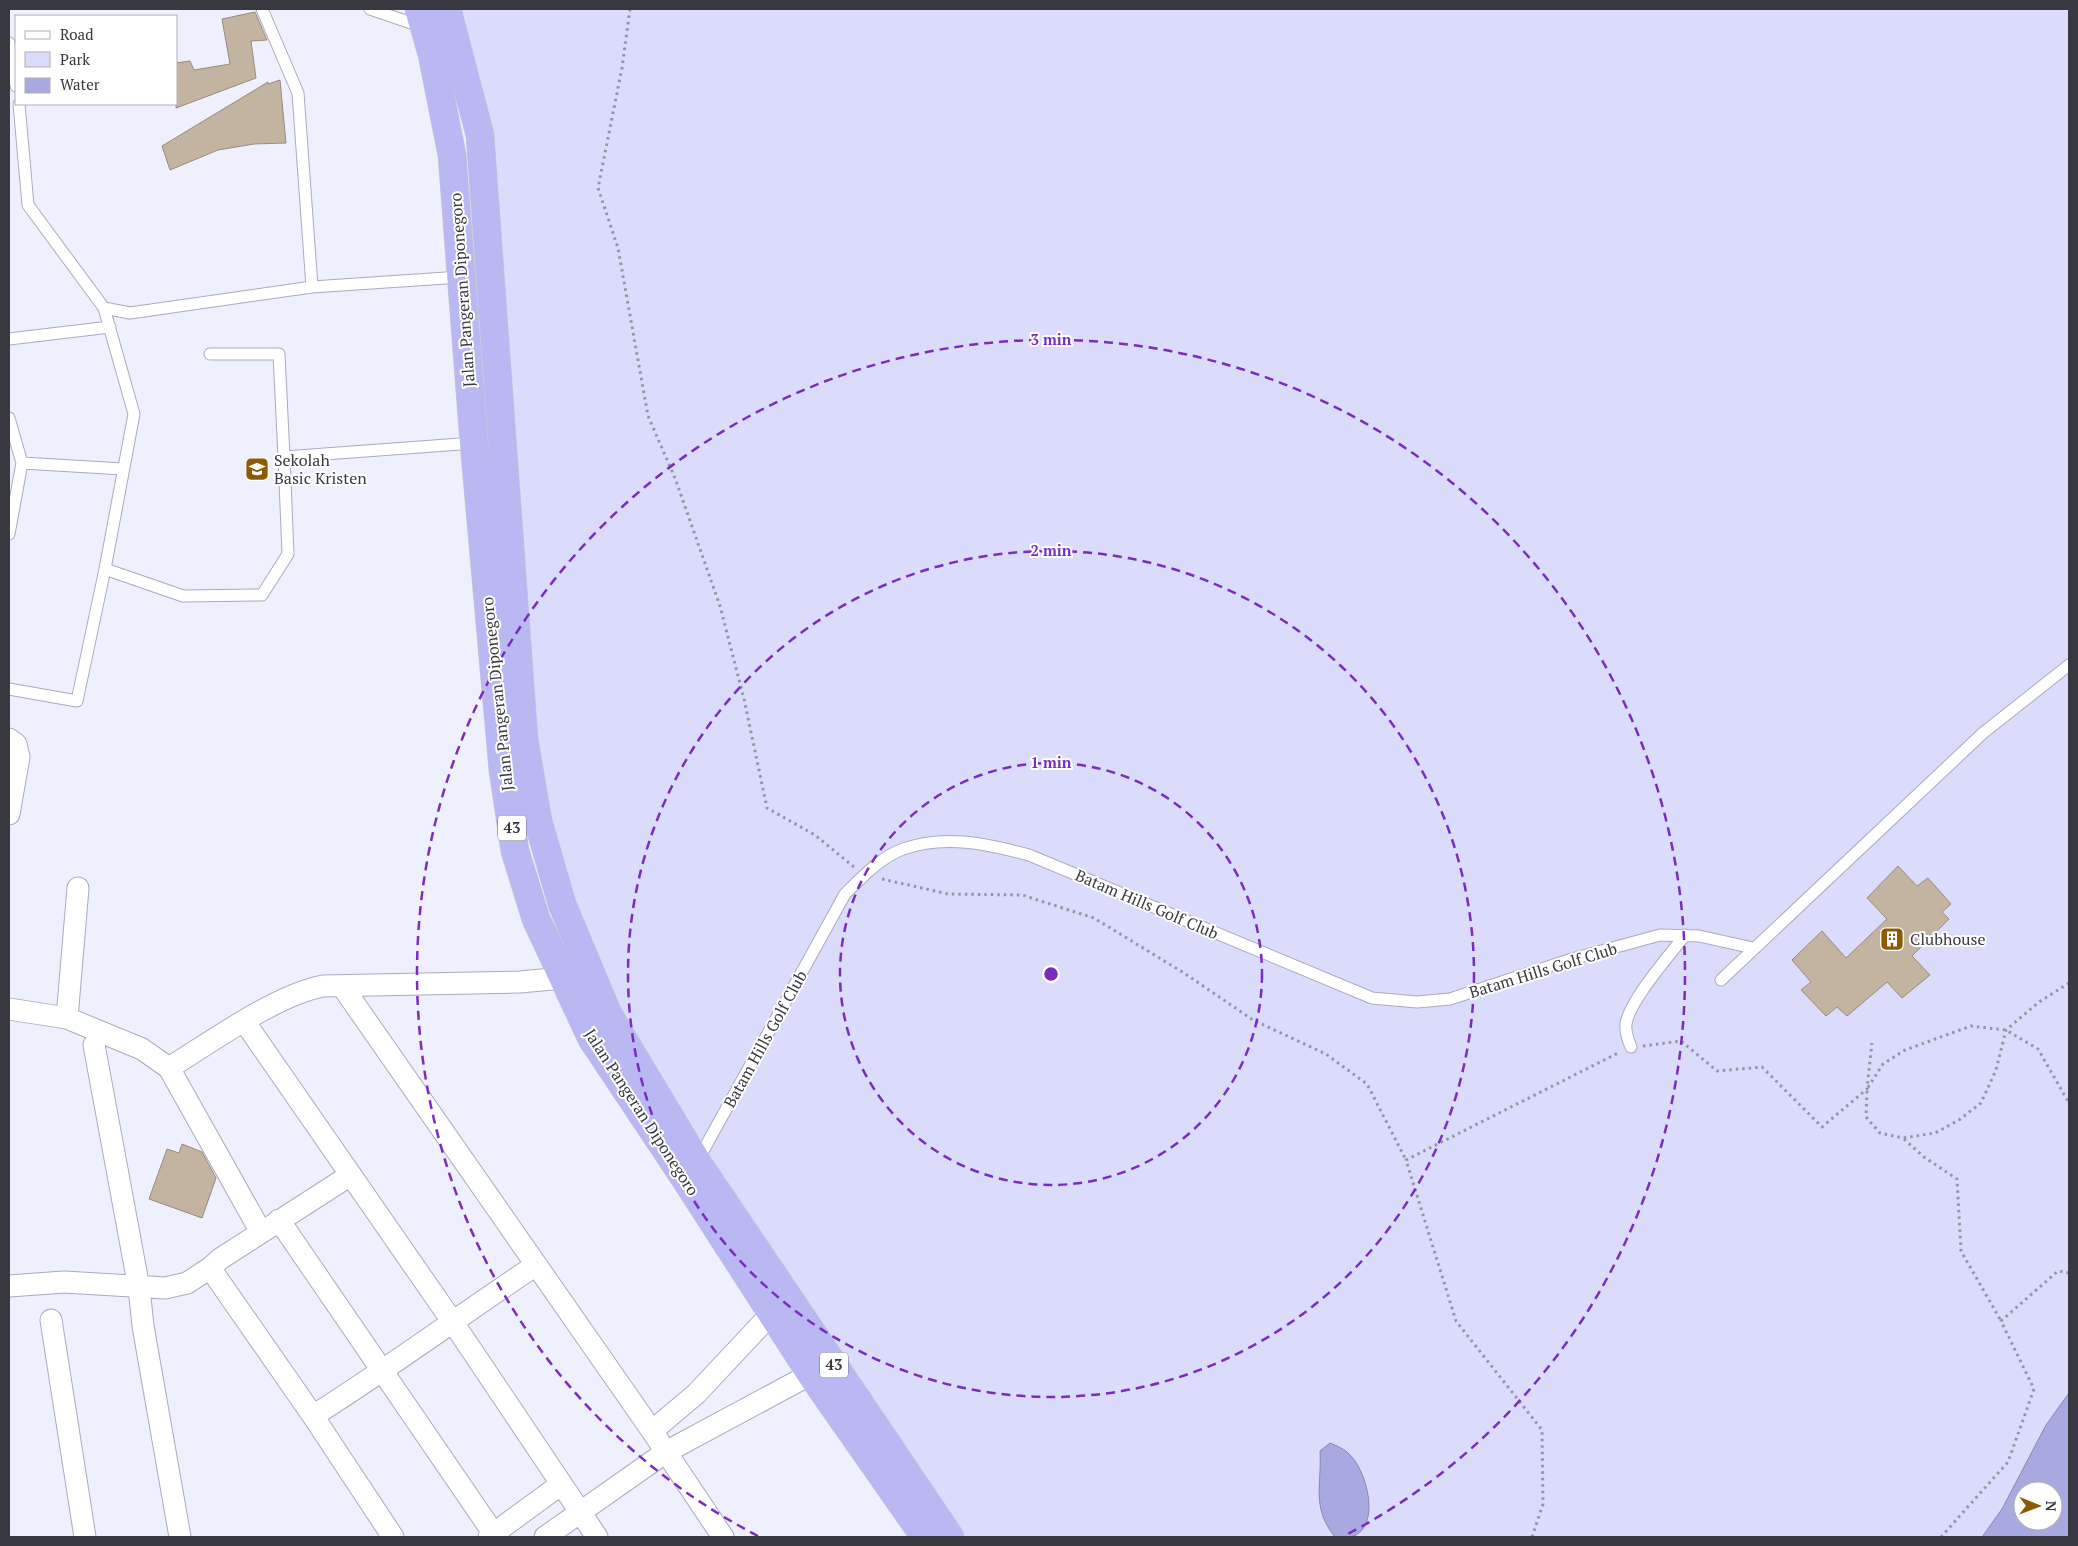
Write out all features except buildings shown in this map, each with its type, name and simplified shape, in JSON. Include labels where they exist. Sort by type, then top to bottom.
[{"type":"highway","name":"Jalan Pangeran Diponegoro","points":[[447,9],[480,136],[524,739],[538,821],[562,904],[608,1014],[697,1162],[950,1537]]},
{"type":"highway","name":"Jalan Pangeran Diponegoro","points":[[421,18],[432,54],[452,155],[474,442],[503,770],[515,851],[536,919],[592,1040],[811,1374],[925,1537]]},
{"type":"street","points":[[9,740],[16,744],[19,757],[9,814]]},
{"type":"street","points":[[67,1018],[78,888]]},
{"type":"street","points":[[169,1068],[244,1021],[306,989],[342,986],[520,982],[563,978]]},
{"type":"street","points":[[342,986],[652,1431],[723,1537]]},
{"type":"street","points":[[9,1009],[67,1018],[142,1049],[169,1068],[261,1232]]},
{"type":"street","points":[[244,1021],[349,1176],[452,1321],[560,1485],[597,1537]]},
{"type":"street","points":[[94,1045],[139,1288],[143,1326],[180,1537]]},
{"type":"street","points":[[9,1286],[64,1282],[139,1288],[165,1288],[187,1283],[279,1220],[349,1176]]},
{"type":"street","points":[[279,1220],[493,1536],[560,1485]]},
{"type":"street","points":[[313,1416],[383,1372],[452,1321],[536,1265]]},
{"type":"street","points":[[210,1268],[394,1537]]},
{"type":"street","points":[[652,1431],[696,1394],[772,1313]]},
{"type":"street","points":[[51,1320],[85,1537]]},
{"type":"street","points":[[544,1537],[666,1452],[811,1374]]},
{"type":"lane","points":[[262,9],[298,94],[312,287]]},
{"type":"lane","points":[[370,9],[421,18]]},
{"type":"lane","points":[[9,44],[15,80]]},
{"type":"lane","points":[[9,689],[77,701],[105,569],[134,414],[104,308],[28,205],[19,105]]},
{"type":"lane","points":[[104,308],[130,313],[312,287],[461,277]]},
{"type":"lane","points":[[9,339],[110,327]]},
{"type":"lane","points":[[105,569],[183,596],[262,595],[288,554],[279,354],[210,354]]},
{"type":"lane","points":[[9,418],[22,464],[9,534]]},
{"type":"lane","points":[[284,457],[474,442]]},
{"type":"lane","points":[[22,464],[123,469]]},
{"type":"lane","points":[[1721,980],[1983,733],[2069,665]]},
{"type":"lane","name":"Batam Hills Golf Club","points":[[697,1162],[845,894],[864,875],[902,849],[939,842],[981,842],[1029,855],[1372,998],[1417,1002],[1450,998],[1572,959],[1660,935],[1685,935],[1753,948]]},
{"type":"lane","points":[[1631,1047],[1626,1028],[1629,1015],[1638,998],[1685,935]]},
{"type":"path","points":[[630,9],[622,68],[598,188],[618,248],[648,416],[675,478],[720,606],[744,699],[767,808],[815,835],[864,875],[948,894],[1022,895],[1094,918],[1184,973],[1253,1020],[1326,1054],[1367,1084],[1406,1160],[1456,1321],[1542,1430],[1543,1504],[1532,1537]]},
{"type":"path","points":[[1872,1043],[1866,1117],[1880,1133],[1903,1138],[1935,1133],[1959,1120],[1981,1103],[1996,1070],[2006,1030],[2039,1002],[2069,983]]},
{"type":"path","points":[[1406,1160],[1631,1047],[1681,1041],[1717,1071],[1762,1067],[1822,1126],[1867,1089],[1883,1064],[1905,1050],[1972,1026],[2006,1030],[2038,1049],[2069,1103]]},
{"type":"path","points":[[1903,1138],[1924,1157],[1957,1180],[1961,1251],[2001,1321],[2034,1388],[2008,1462],[1941,1537]]},
{"type":"path","points":[[2001,1321],[2058,1271],[2069,1273]]},
{"type":"green space","points":[[438,9],[2069,9],[2069,1537],[942,1537],[552,904],[474,165]]},
{"type":"water","points":[[2069,1393],[2069,1537],[1982,1537],[2002,1509],[2013,1488],[2013,1531],[2063,1531],[2063,1481],[2017,1481],[2046,1425]]},
{"type":"water","points":[[1330,1443],[1343,1449],[1350,1455],[1362,1473],[1366,1486],[1369,1511],[1366,1523],[1361,1532],[1351,1537],[1335,1537],[1323,1516],[1320,1506],[1320,1451]]},
{"type":"place","name":"Sekolah Basic Kristen","points":[[257,469]]},
{"type":"place","name":"Clubhouse","points":[[1892,939]]}]
